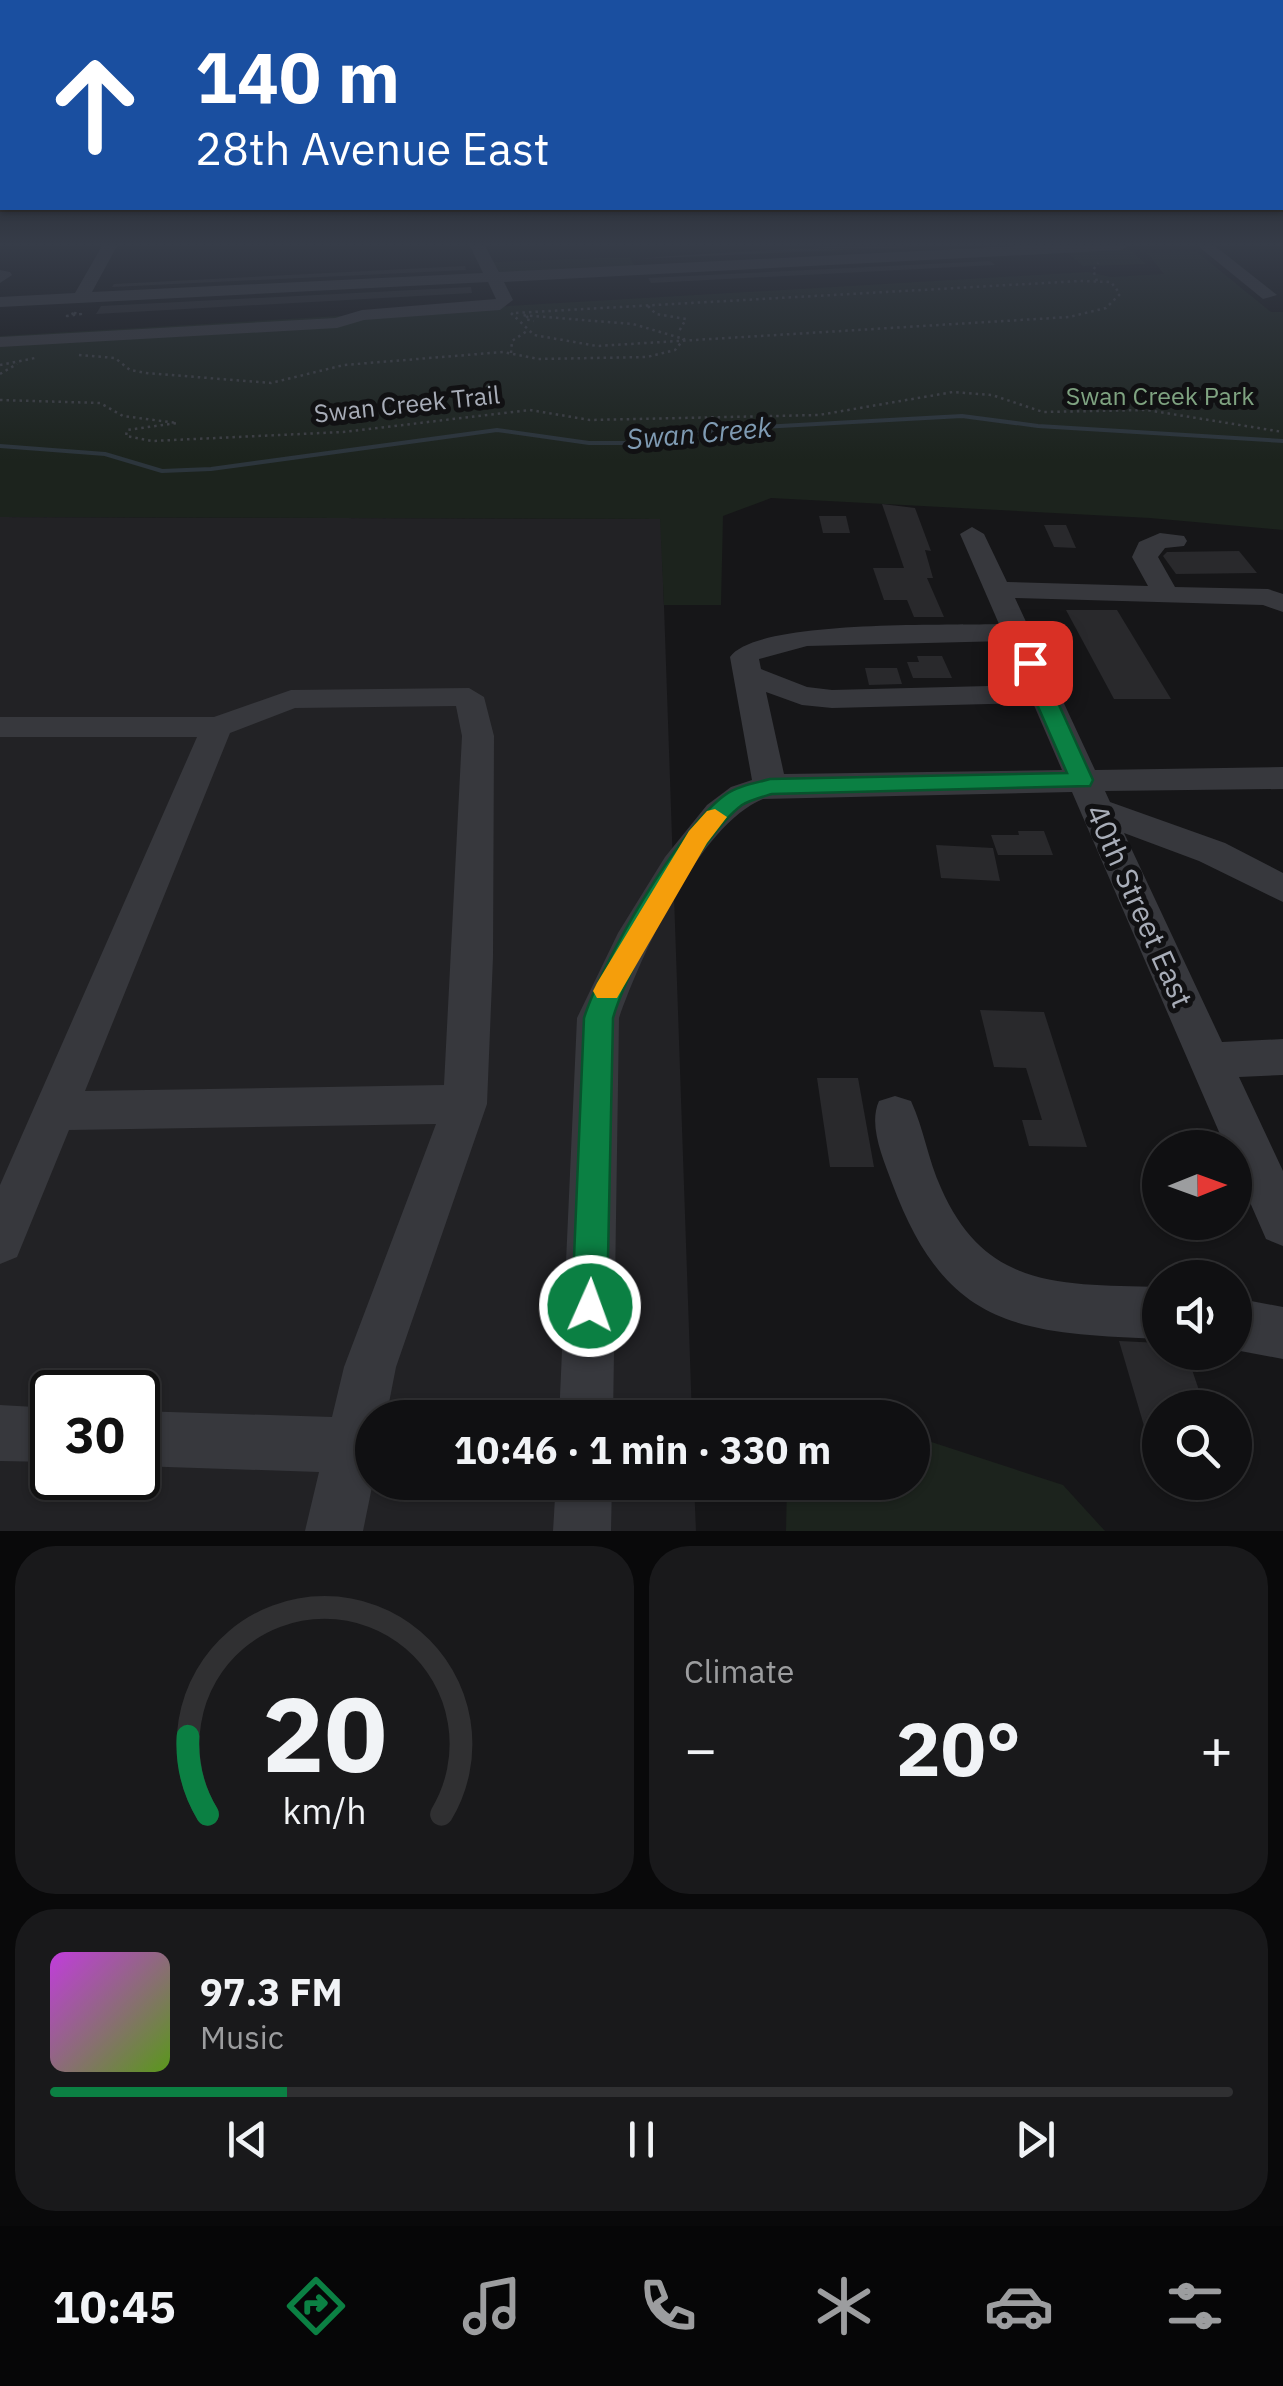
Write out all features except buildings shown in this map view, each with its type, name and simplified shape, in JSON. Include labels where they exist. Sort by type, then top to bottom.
[{"type":"street","points":[[0,342],[389,317]]},
{"type":"street","name":"40th Street East","points":[[972,534],[1283,1223]]},
{"type":"street","points":[[1165,593],[1145,557],[1148,547],[1160,540],[1175,541]]},
{"type":"street","points":[[770,786],[744,657],[751,651],[789,640],[1165,593],[1268,597],[1283,604]]},
{"type":"street","points":[[1006,611],[1064,607],[1148,611],[1192,604],[1208,594]]},
{"type":"street","points":[[748,674],[802,696],[832,699],[1043,694]]},
{"type":"street","points":[[0,727],[217,727],[290,698],[469,697],[478,736],[474,957],[465,1104],[370,1367],[334,1531]]},
{"type":"street","points":[[0,1241],[217,727]]},
{"type":"street","points":[[587,1400],[598,1018],[608,988],[698,837],[735,798],[770,786],[1088,794],[1283,778]]},
{"type":"street","points":[[1088,794],[1283,889]]},
{"type":"street","points":[[1209,1060],[1283,1057]]},
{"type":"street","points":[[55,1111],[465,1104]]},
{"type":"street","points":[[894,1115],[925,1214],[974,1277],[1006,1295],[1047,1308],[1142,1311]]},
{"type":"street","points":[[1252,1327],[1283,1332]]},
{"type":"street","points":[[0,1433],[30,1434]]},
{"type":"street","points":[[160,1439],[353,1446]]},
{"type":"street","points":[[582,1531],[583,1500]]},
{"type":"path","points":[[513,317],[528,331],[588,346],[1055,317]]},
{"type":"path","points":[[527,317],[525,320],[534,320]]},
{"type":"path","points":[[538,317],[583,324],[620,321],[678,333],[684,339]]},
{"type":"path","points":[[677,317],[686,319],[678,333]]},
{"type":"path","points":[[511,353],[512,342],[528,331]]},
{"type":"path","points":[[72,355],[114,358],[130,370],[146,373],[271,383],[293,382],[344,365],[511,353],[538,359],[647,357],[675,350],[684,339]]},
{"type":"path","points":[[0,365],[49,355]]},
{"type":"path","points":[[0,374],[20,361]]},
{"type":"path","name":"Swan Creek Trail","points":[[0,400],[100,404],[124,416],[177,423],[127,430],[126,436],[152,441],[343,432],[530,410],[590,420],[699,421],[783,413],[819,415],[953,392],[992,395],[1042,412],[1147,410],[1283,432]]},
{"type":"shaded area","points":[[0,517],[661,519],[691,1400],[355,1400],[355,1500],[695,1500],[696,1531],[0,1531]]},
{"type":"green space","name":"Swan Creek Park","points":[[315,317],[1283,317],[1283,530],[1150,518],[771,498],[723,516],[721,605],[664,605],[660,519],[0,517],[0,336]]},
{"type":"green space","points":[[930,1442],[1063,1485],[1105,1531],[786,1531],[787,1500],[930,1500]]},
{"type":"waterway","name":"Swan Creek","points":[[0,446],[105,454],[162,471],[211,469],[497,430],[589,443],[631,443],[724,429],[962,416],[1038,426],[1283,441]]},
{"type":"slow traffic","points":[[607,991],[698,837],[715,817]]},
{"type":"route","points":[[590,1306],[598,1018],[608,988],[698,837],[735,798],[770,786],[1082,780],[1030,663]]}]
